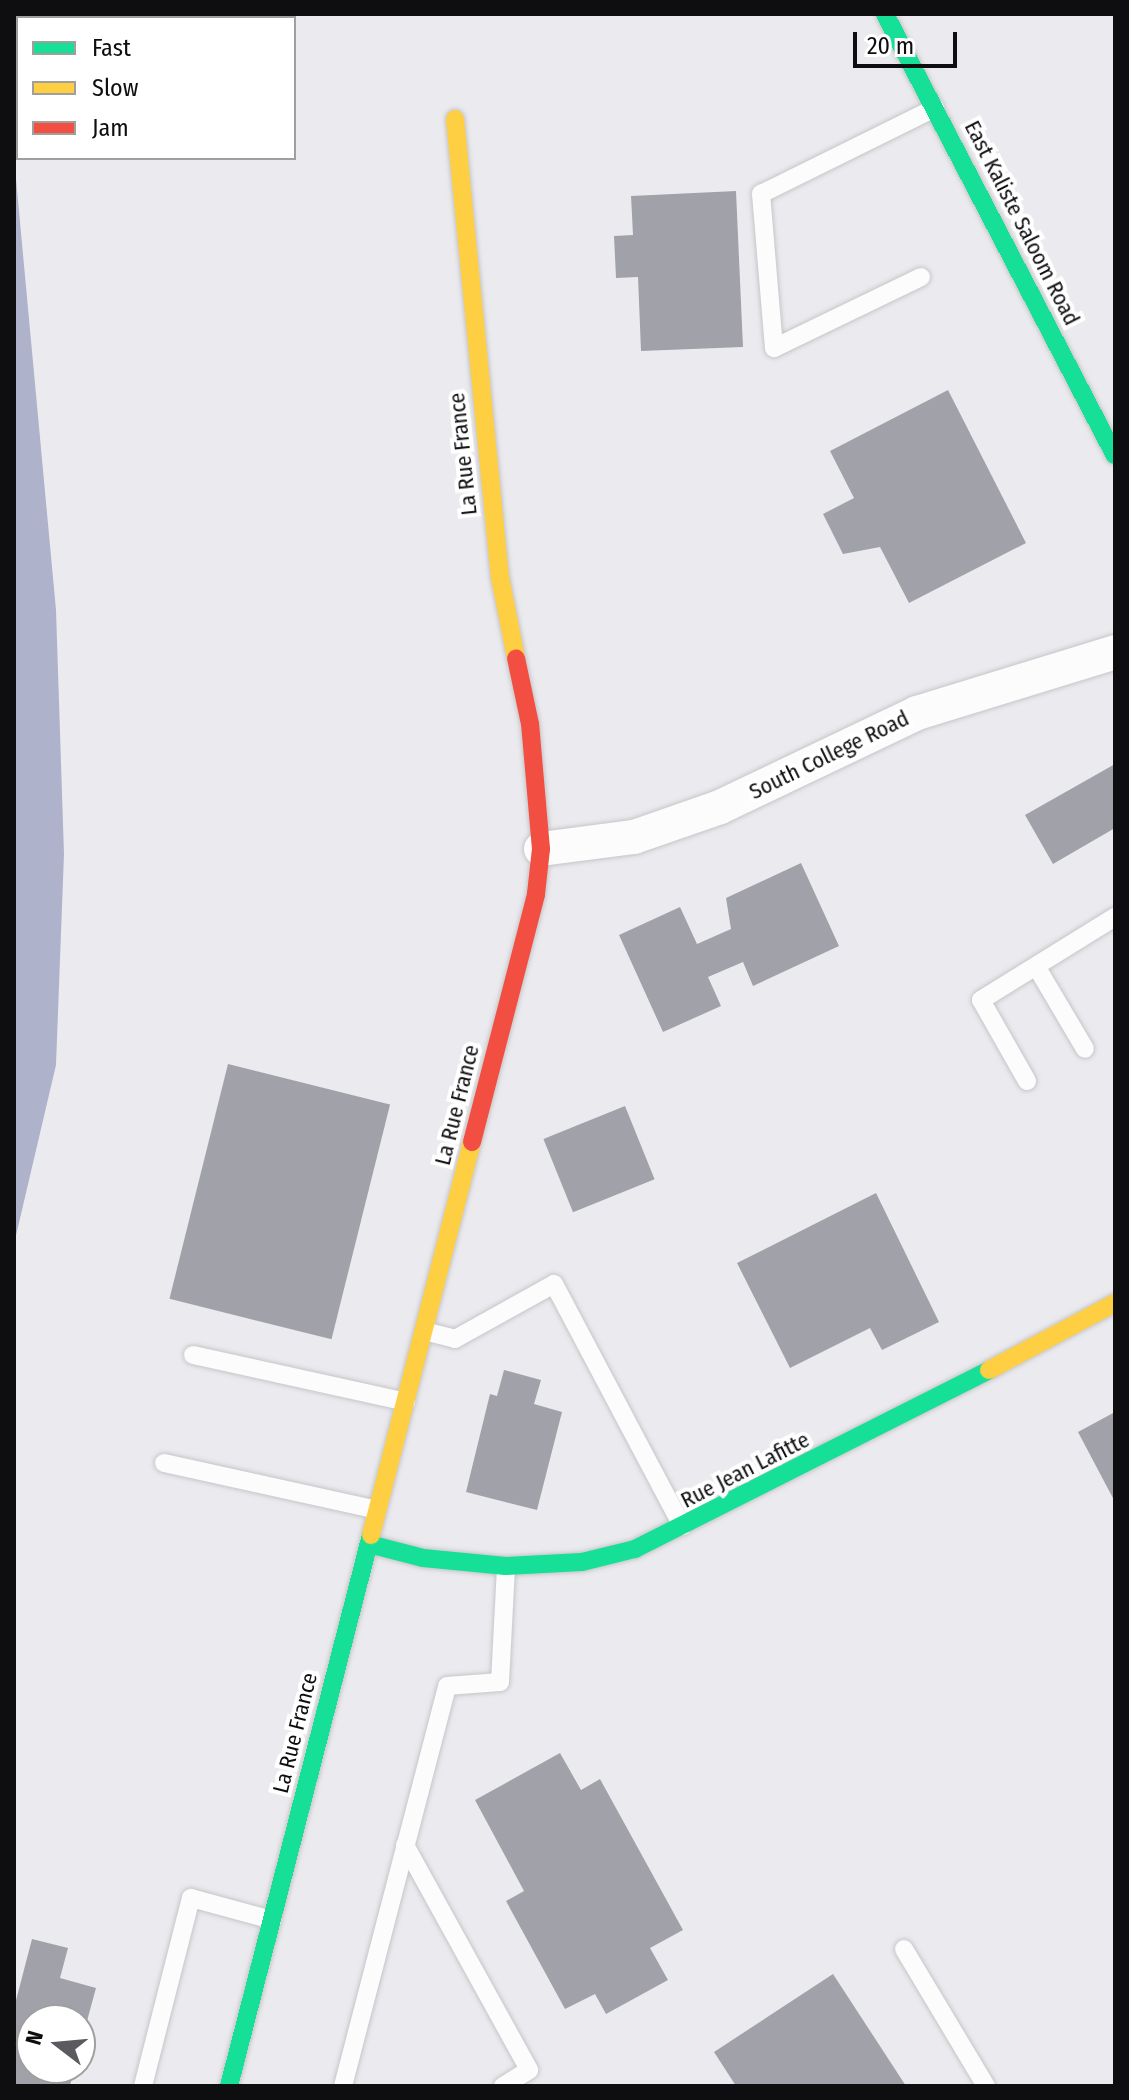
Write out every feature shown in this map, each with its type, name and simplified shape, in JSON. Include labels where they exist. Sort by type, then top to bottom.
[{"type":"street","name":"East Kaliste Saloom Road","points":[[885,14],[1115,455]]},
{"type":"street","name":"La Rue France","points":[[229,2086],[536,894],[541,849],[530,724],[500,577],[455,119]]},
{"type":"street","name":"South College Road","points":[[541,849],[588,848],[691,817],[917,713],[1115,652]]},
{"type":"street","name":"Rue Jean Lafitte","points":[[369,1544],[423,1558],[506,1566],[582,1562],[684,1528],[1115,1303]]},
{"type":"lane","points":[[921,277],[774,348],[761,194],[935,108]]},
{"type":"lane","points":[[1027,1081],[981,1000],[1115,917]]},
{"type":"lane","points":[[1036,966],[1085,1049]]},
{"type":"lane","points":[[424,1331],[455,1339],[554,1284],[684,1528]]},
{"type":"lane","points":[[193,1355],[406,1402]]},
{"type":"lane","points":[[164,1463],[377,1510]]},
{"type":"lane","points":[[343,2086],[447,1686],[500,1682],[506,1566]]},
{"type":"lane","points":[[405,1845],[529,2070],[503,2086]]},
{"type":"lane","points":[[143,2086],[191,1898],[272,1920]]},
{"type":"lane","points":[[904,1949],[986,2086]]},
{"type":"water","points":[[14,14],[15,168],[56,610],[64,854],[56,1065],[14,1244]]},
{"type":"building","points":[[736,191],[743,347],[641,351],[638,277],[616,278],[614,236],[633,235],[631,196]]},
{"type":"building","points":[[948,390],[1026,543],[909,603],[880,547],[843,554],[823,514],[854,498],[830,451]]},
{"type":"building","points":[[1115,764],[1115,828],[1053,864],[1025,815]]},
{"type":"building","points":[[801,863],[839,946],[753,986],[743,962],[708,977],[721,1006],[663,1032],[619,935],[680,907],[697,944],[731,929],[726,898]]},
{"type":"building","points":[[228,1064],[390,1104],[331,1339],[169,1299]]},
{"type":"building","points":[[625,1106],[655,1179],[573,1212],[543,1139]]},
{"type":"building","points":[[876,1193],[939,1322],[882,1350],[870,1328],[790,1368],[737,1263]]},
{"type":"building","points":[[504,1370],[541,1380],[534,1404],[562,1412],[537,1510],[466,1492],[490,1394],[497,1396]]},
{"type":"building","points":[[1115,1412],[1115,1502],[1078,1432]]},
{"type":"building","points":[[560,1753],[581,1790],[600,1779],[683,1930],[650,1948],[668,1980],[606,2014],[595,1994],[565,2009],[506,1901],[524,1891],[475,1800]]},
{"type":"building","points":[[32,1939],[68,1948],[60,1978],[96,1988],[92,2004],[16,2004],[16,2084],[70,2086],[14,2086],[14,2008]]},
{"type":"building","points":[[833,1974],[906,2086],[736,2086],[714,2052]]},
{"type":"traffic: fast","points":[[885,14],[1115,455]]},
{"type":"traffic: fast","points":[[369,1544],[423,1558],[506,1566],[582,1562],[635,1549],[989,1370]]},
{"type":"traffic: fast","points":[[229,2086],[371,1535]]},
{"type":"traffic: slow","points":[[455,119],[500,577],[516,658]]},
{"type":"traffic: slow","points":[[371,1535],[472,1142]]},
{"type":"traffic: slow","points":[[989,1370],[1115,1303]]},
{"type":"traffic: jam","points":[[472,1142],[536,894],[541,849],[530,724],[516,658]]}]
